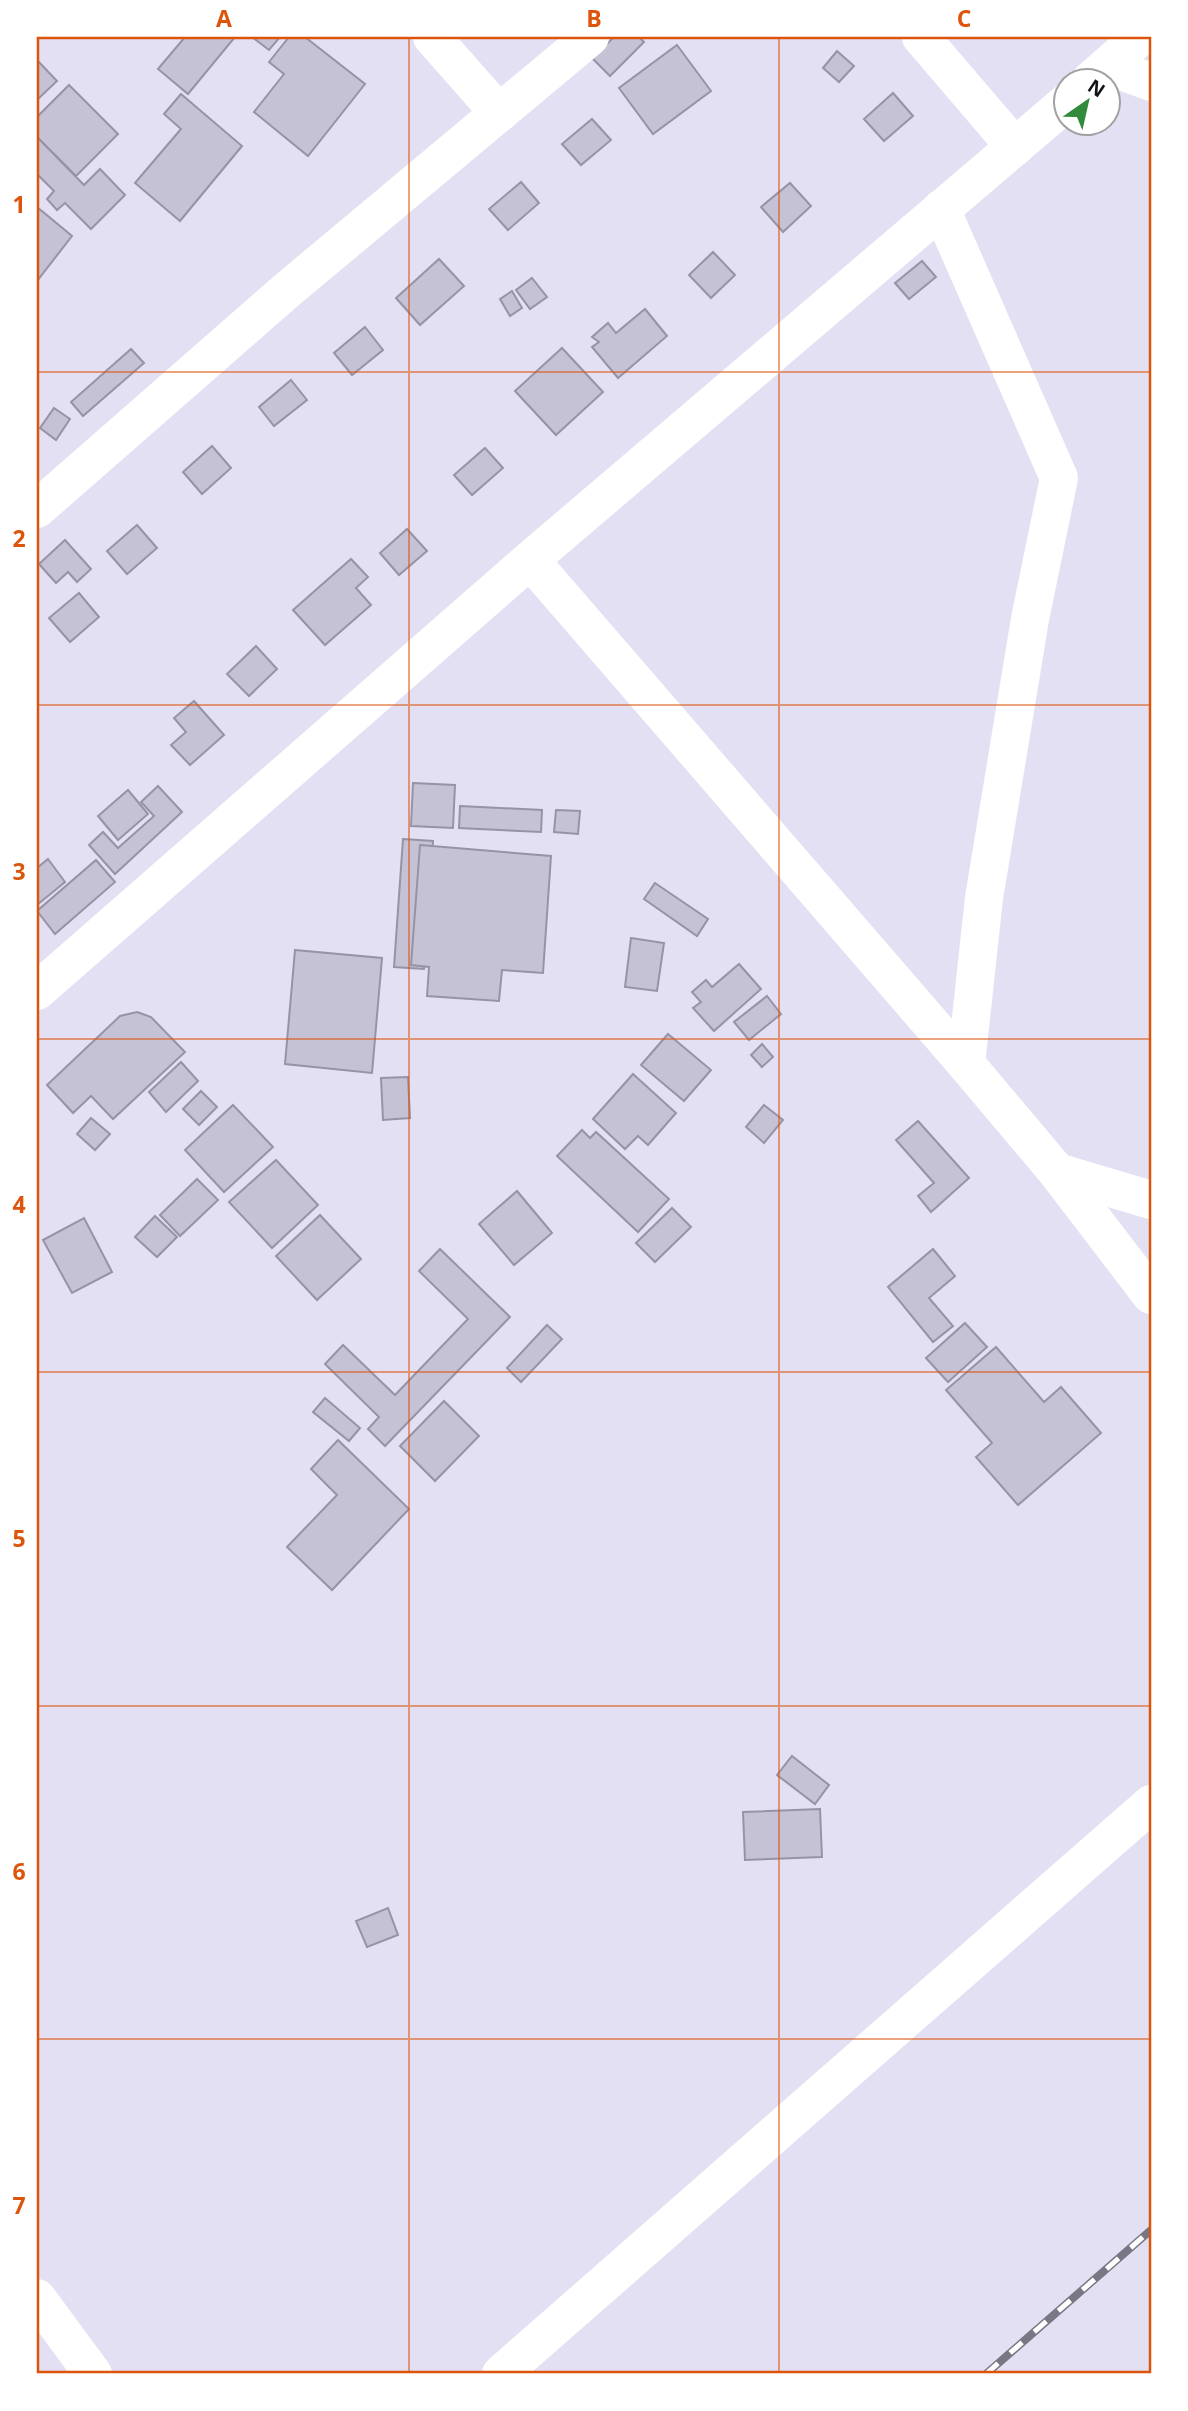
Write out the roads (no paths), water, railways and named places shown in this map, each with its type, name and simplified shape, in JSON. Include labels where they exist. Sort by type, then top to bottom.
[{"type":"street","points":[[432,37],[499,113]]},
{"type":"street","points":[[37,509],[286,291],[590,37]]},
{"type":"street","points":[[921,37],[1015,147]]},
{"type":"street","points":[[1107,66],[1140,37]]},
{"type":"street","points":[[1122,77],[1151,82]]},
{"type":"street","points":[[37,991],[530,560],[1052,115]]},
{"type":"street","points":[[941,209],[1059,478],[1030,619],[984,898],[966,1064]]},
{"type":"street","points":[[530,560],[966,1064],[1057,1172],[1151,1295]]},
{"type":"street","points":[[1057,1172],[1151,1200]]},
{"type":"street","points":[[501,2374],[1151,1804]]},
{"type":"street","points":[[37,2298],[93,2374]]},
{"type":"railway","points":[[986,2374],[1151,2230]]}]
